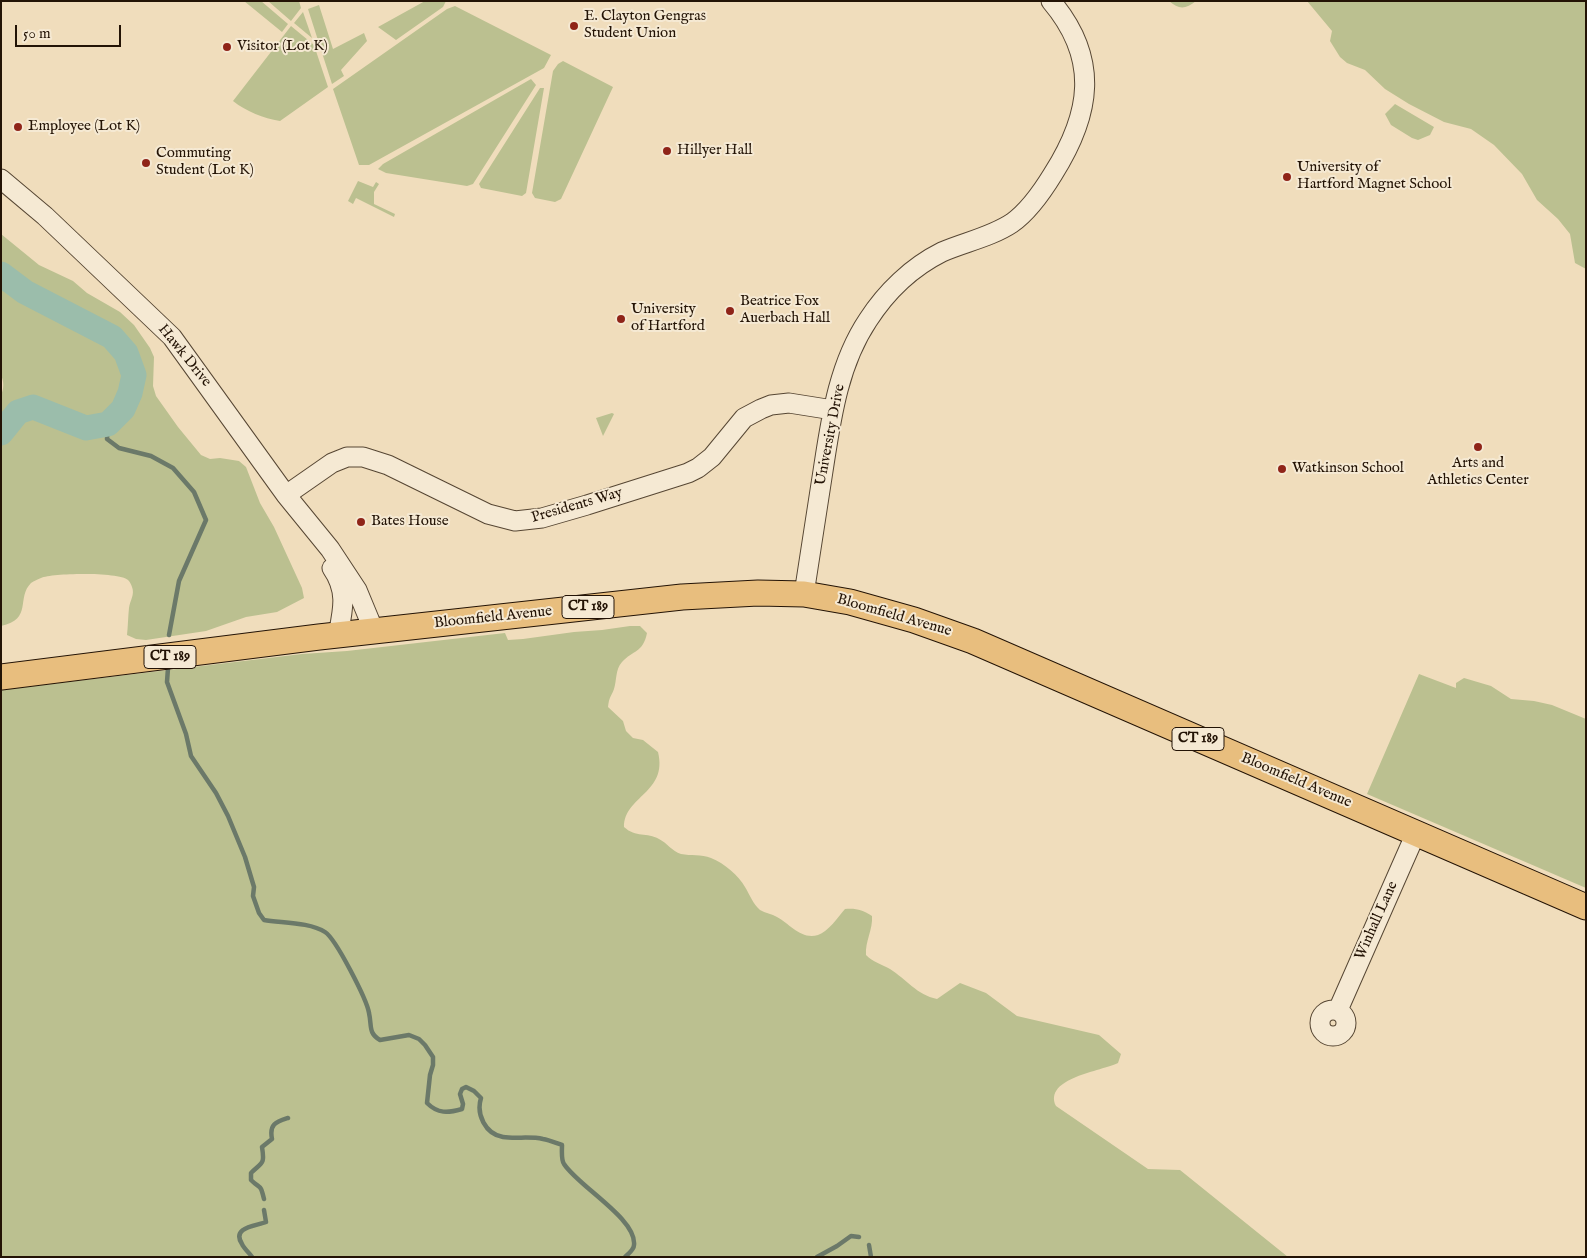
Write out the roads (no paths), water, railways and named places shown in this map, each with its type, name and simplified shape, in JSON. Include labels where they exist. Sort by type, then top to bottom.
[{"type":"main road","name":"Bloomfield Avenue","points":[[1,677],[338,635],[682,597],[758,593],[804,594],[870,606],[958,635],[1586,906]]},
{"type":"street","name":"University Drive","points":[[804,594],[833,410],[851,353],[862,329],[882,301],[901,281],[924,263],[942,252],[994,232],[1018,218],[1028,209],[1064,156],[1079,123],[1084,97],[1082,56],[1066,20],[1051,1]]},
{"type":"street","name":"Hawk Drive","points":[[1,179],[45,216],[172,337],[286,495],[318,536],[330,548],[357,590],[374,631]]},
{"type":"street","name":"Presidents Way","points":[[286,495],[332,463],[348,457],[363,457],[388,465],[488,514],[499,518],[523,521],[587,505],[698,468],[718,452],[744,418],[761,408],[780,403],[789,403],[833,410]]},
{"type":"street","name":"Hawk Drive","points":[[318,536],[322,554],[340,579],[344,605],[338,635]]},
{"type":"street","name":"Winhall Lane","points":[[1338,1010],[1416,833]]},
{"type":"waterway","points":[[1,274],[25,292],[112,337],[126,353],[134,375],[130,393],[123,409],[108,424],[86,428],[33,407],[18,412],[1,433]]},
{"type":"waterway","points":[[108,424],[107,439],[119,448],[151,456],[173,468],[194,492],[206,520],[179,581],[169,635]]},
{"type":"waterway","points":[[168,668],[167,682],[186,734],[191,756],[216,793],[228,816],[245,857],[254,887],[253,896],[259,913],[264,920],[312,926],[325,932],[330,937],[343,957],[363,996],[374,1035],[380,1040],[409,1035],[419,1039],[433,1057],[427,1103],[431,1107],[443,1112],[462,1109],[463,1104],[460,1094],[462,1089],[466,1087],[474,1091],[481,1098],[481,1117],[491,1132],[503,1137],[538,1138],[562,1145],[563,1162],[571,1173],[626,1224],[632,1235],[634,1247],[625,1257]]},
{"type":"waterway","points":[[264,1199],[261,1189],[251,1180],[251,1173],[262,1163],[262,1147],[272,1139],[271,1134],[274,1124],[288,1118]]},
{"type":"waterway","points":[[252,1257],[243,1246],[239,1238],[240,1234],[246,1228],[266,1222],[264,1210]]},
{"type":"waterway","points":[[817,1257],[851,1236],[859,1237]]},
{"type":"waterway","points":[[869,1245],[871,1257]]},
{"type":"place","name":"E. Clayton Gengras Student Union","points":[[574,26]]},
{"type":"place","name":"Visitor (Lot K)","points":[[227,47]]},
{"type":"place","name":"Employee (Lot K)","points":[[18,127]]},
{"type":"place","name":"Hillyer Hall","points":[[667,151]]},
{"type":"place","name":"Commuting Student (Lot K)","points":[[146,163]]},
{"type":"place","name":"University of Hartford Magnet School","points":[[1287,177]]},
{"type":"place","name":"Beatrice Fox Auerbach Hall","points":[[730,311]]},
{"type":"place","name":"University of Hartford","points":[[621,319]]},
{"type":"place","name":"Arts and Athletics Center","points":[[1478,447]]},
{"type":"place","name":"Watkinson School","points":[[1282,469]]},
{"type":"place","name":"Bates House","points":[[361,522]]}]
